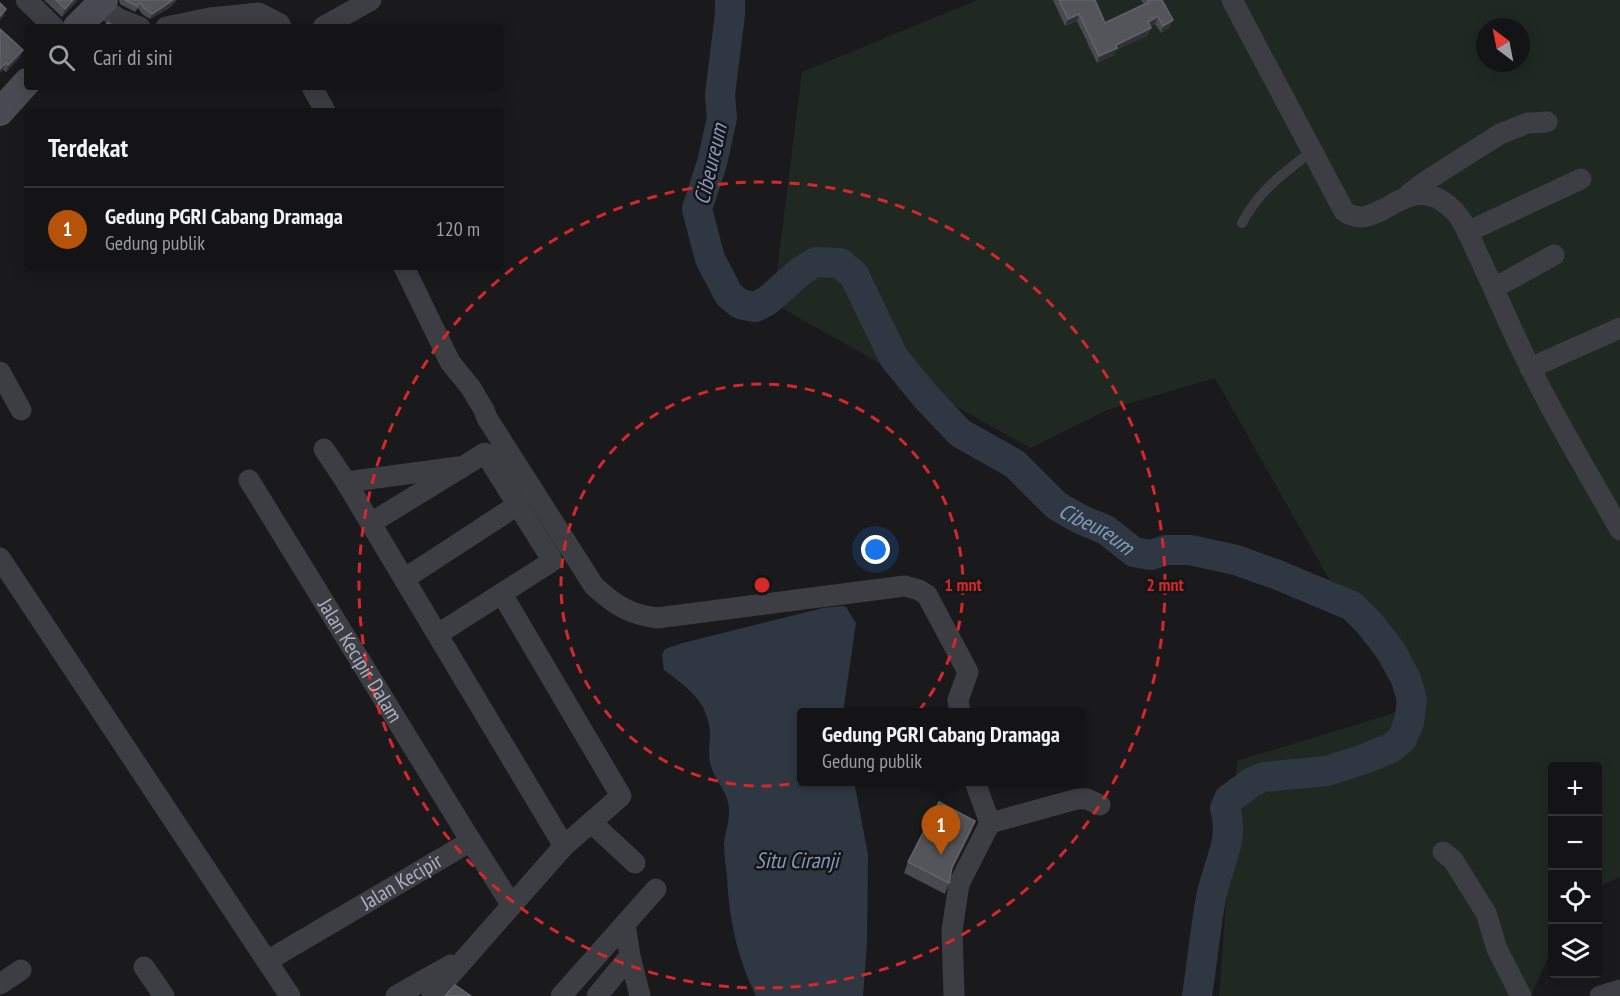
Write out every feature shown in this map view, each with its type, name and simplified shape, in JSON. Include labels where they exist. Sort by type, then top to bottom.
[{"type":"street","points":[[26,0],[51,24]]},
{"type":"street","points":[[328,24],[371,0]]},
{"type":"street","points":[[1232,0],[1344,211],[1354,218],[1367,216],[1396,203],[1500,134],[1528,123],[1547,122]]},
{"type":"street","points":[[80,24],[101,3],[119,19],[132,24]]},
{"type":"street","points":[[181,24],[210,18],[259,14],[280,24]]},
{"type":"street","points":[[0,112],[24,85]]},
{"type":"street","points":[[314,90],[323,108]]},
{"type":"street","points":[[1467,232],[1581,179]]},
{"type":"street","points":[[1408,195],[1430,195],[1452,208],[1467,232],[1530,368],[1620,530]]},
{"type":"street","points":[[1494,288],[1554,255]]},
{"type":"street","points":[[405,270],[450,362],[471,388],[487,418],[594,585],[610,600],[640,616],[657,618],[905,586],[914,588],[927,595],[968,672],[958,700],[959,708]]},
{"type":"street","points":[[1530,368],[1620,328]]},
{"type":"street","points":[[0,372],[21,410]]},
{"type":"street","points":[[324,449],[371,523],[564,846]]},
{"type":"street","points":[[371,523],[485,453],[519,504],[552,560],[438,634]]},
{"type":"street","points":[[346,482],[459,467]]},
{"type":"street","name":"Jalan Kecipir Dalam","points":[[249,480],[471,841]]},
{"type":"street","points":[[404,579],[519,504]]},
{"type":"street","points":[[0,558],[290,996]]},
{"type":"street","points":[[432,996],[564,846],[620,799],[621,792],[502,594]]},
{"type":"street","points":[[954,996],[952,930],[959,884],[990,823],[976,786]]},
{"type":"street","points":[[990,823],[1077,799],[1087,799],[1100,805]]},
{"type":"street","points":[[592,823],[635,863]]},
{"type":"street","points":[[471,841],[511,904]]},
{"type":"street","name":"Jalan Kecipir","points":[[267,961],[471,841]]},
{"type":"street","points":[[1443,852],[1453,860],[1486,913],[1497,949],[1521,996]]},
{"type":"street","points":[[561,996],[656,889]]},
{"type":"street","points":[[625,924],[640,996]]},
{"type":"street","points":[[597,996],[630,956]]},
{"type":"street","points":[[396,996],[464,958]]},
{"type":"street","points":[[144,967],[164,996]]},
{"type":"street","points":[[0,984],[21,970]]},
{"type":"street","points":[[1600,996],[1620,990]]},
{"type":"lane","points":[[1242,223],[1264,190],[1312,151]]},
{"type":"shaded area","points":[[978,0],[1620,0],[1620,877],[1602,885],[1602,762],[1548,762],[1548,958],[1531,996],[1219,996],[1237,761],[1407,709],[1341,600],[1215,378],[1107,410],[1030,448],[773,303],[802,72]]},
{"type":"water","name":"Situ Ciranji","points":[[846,607],[856,623],[844,708],[797,708],[797,786],[855,786],[868,855],[867,943],[863,996],[756,996],[739,952],[732,923],[724,848],[729,808],[726,796],[710,762],[710,730],[707,716],[692,693],[664,670],[662,655],[665,649],[683,643],[823,608]]},
{"type":"building","points":[[56,0],[73,0],[65,9]]},
{"type":"building","points":[[125,0],[173,0],[152,14],[140,2],[137,6]]},
{"type":"building","points":[[1059,0],[1095,0],[1105,23],[1149,2],[1148,0],[1162,0],[1173,20],[1163,26],[1158,16],[1148,22],[1151,28],[1099,56],[1079,14],[1068,19]]},
{"type":"building","points":[[0,3],[6,9],[0,16]]},
{"type":"building","points":[[0,29],[23,50],[8,65],[6,63],[0,69]]},
{"type":"building","points":[[939,802],[975,821],[952,867],[949,883],[908,862]]},
{"type":"building","points":[[455,985],[471,996],[445,996]]},
{"type":"waterway","name":"Cibeureum","points":[[730,0],[720,95],[722,118],[712,163],[697,209],[710,259],[729,295],[740,304],[755,307],[767,301],[801,271],[816,262],[840,263],[854,275],[894,358],[927,398],[960,433],[1015,464],[1057,506],[1106,530],[1134,552],[1151,555],[1166,550],[1190,550],[1236,560],[1352,606],[1391,651],[1406,679],[1412,700],[1409,722],[1402,739],[1391,748],[1327,771],[1264,777],[1252,782],[1229,799],[1225,808],[1228,820],[1227,842],[1211,898],[1197,996]]},
{"type":"place","name":"Gedung PGRI Cabang Dramaga","points":[[941,855]]}]
